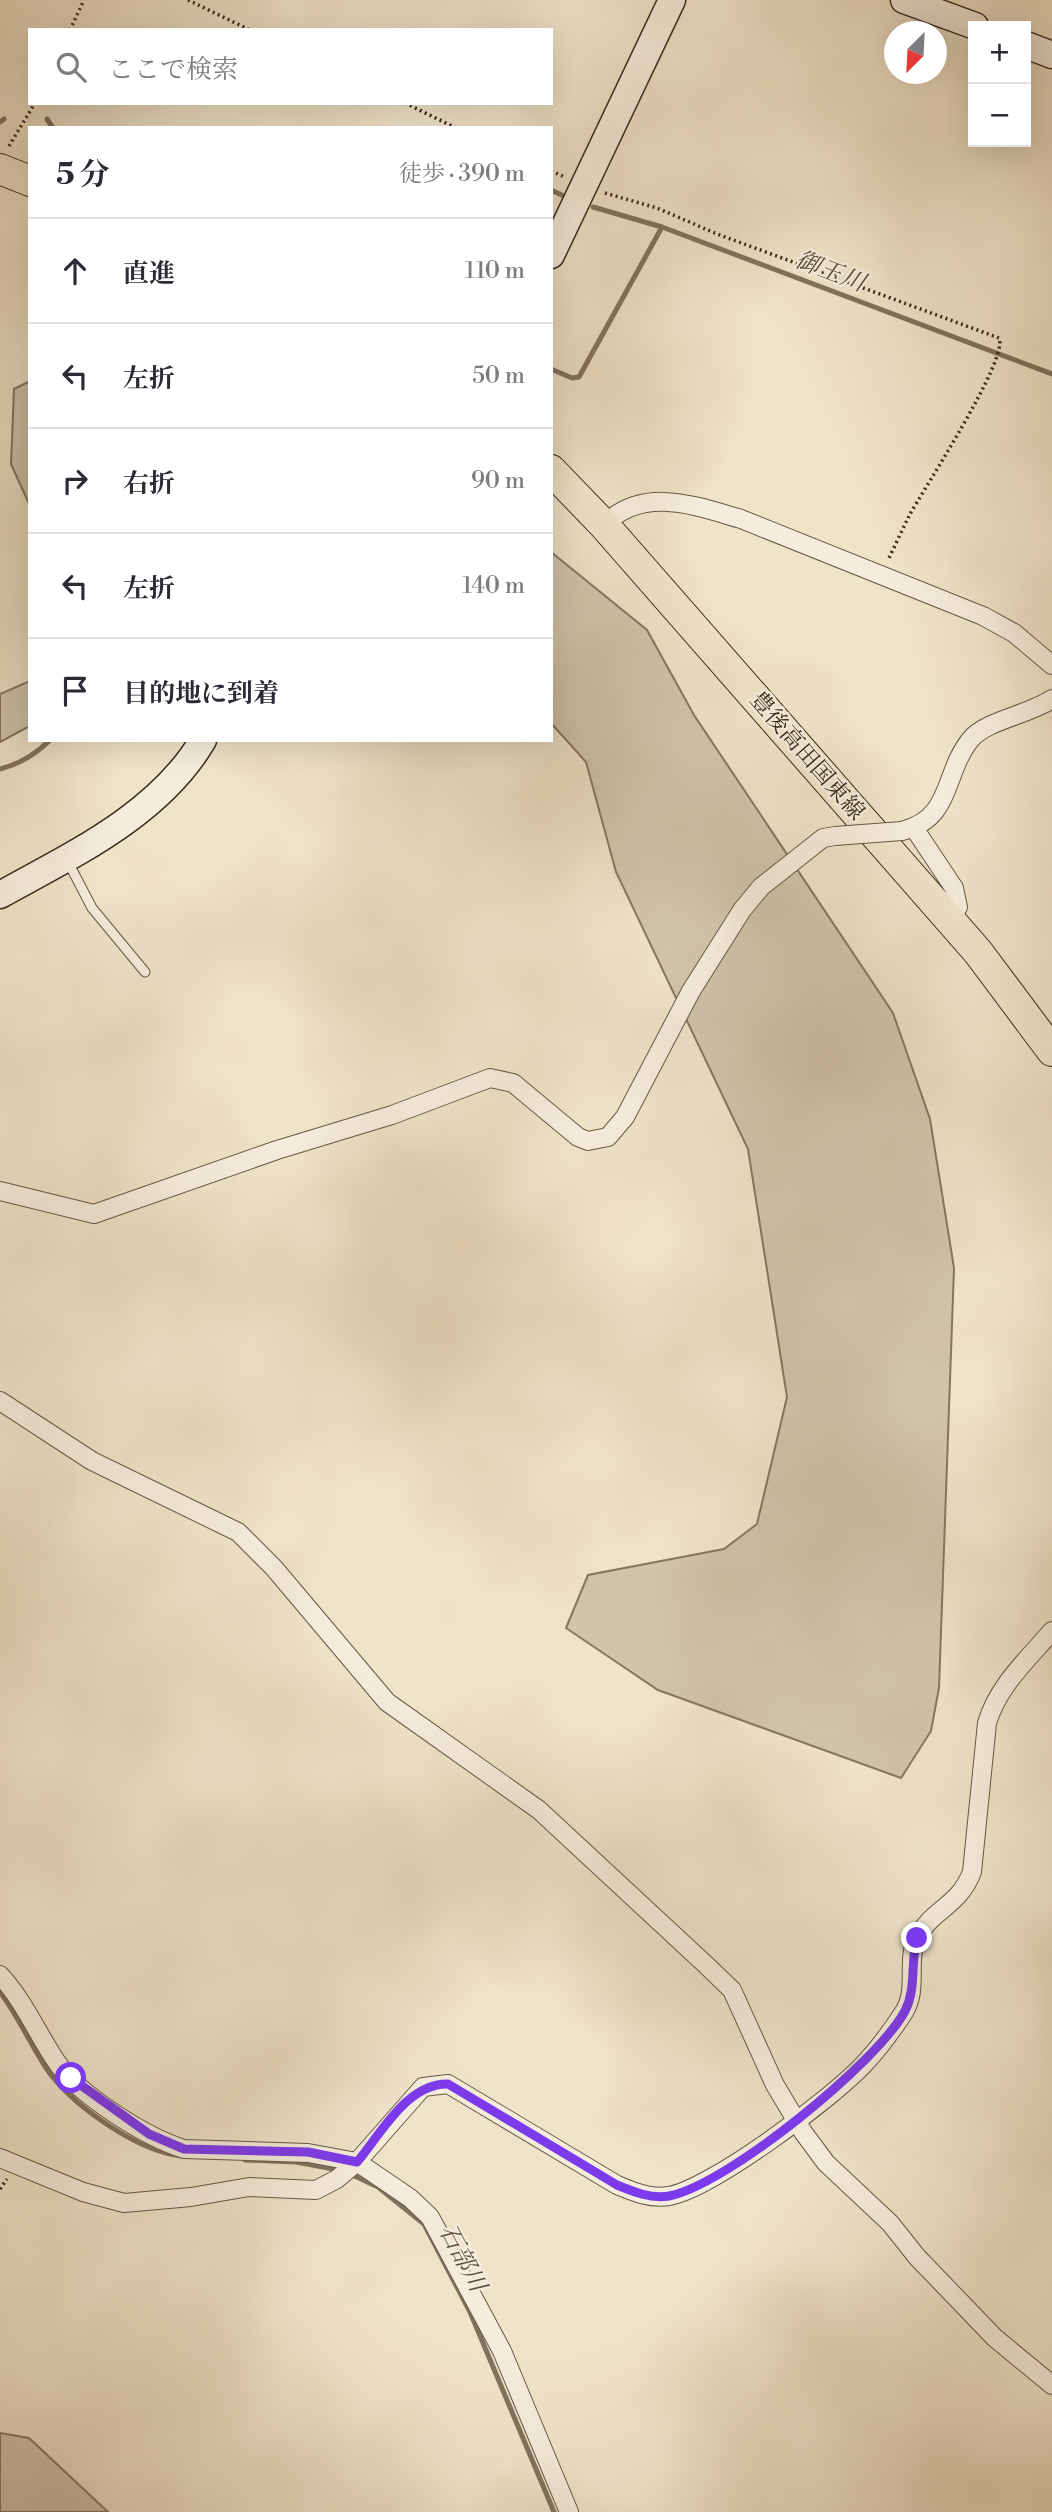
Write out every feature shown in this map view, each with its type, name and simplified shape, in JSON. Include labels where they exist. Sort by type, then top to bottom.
[{"type":"main road","points":[[3,159],[28,179]]},
{"type":"main road","name":"豊後高田国東線","points":[[553,472],[604,525],[950,921],[1017,1002],[1052,1051]]},
{"type":"street","points":[[553,251],[672,0]]},
{"type":"street","points":[[905,0],[968,23]]},
{"type":"street","points":[[1031,47],[1052,55]]},
{"type":"street","points":[[604,525],[614,514],[641,502],[703,508],[779,533],[983,616],[1014,633],[1052,665]]},
{"type":"street","points":[[0,1191],[94,1214],[392,1115],[490,1078],[513,1083],[578,1137],[588,1141],[608,1137],[625,1117],[691,991],[742,910],[761,887],[822,838],[908,829],[926,821],[937,809],[969,741],[1052,699]]},
{"type":"street","points":[[0,895],[118,826],[148,802],[183,767],[202,742]]},
{"type":"street","points":[[908,829],[954,888],[958,907],[950,921]]},
{"type":"street","points":[[3,1408],[92,1461],[219,1522],[256,1546],[387,1702],[540,1810],[732,1990],[775,2085],[795,2120],[826,2162],[890,2223],[917,2257],[986,2329],[1052,2385]]},
{"type":"street","points":[[0,2158],[83,2192],[124,2203],[191,2197],[249,2186],[316,2190],[348,2170],[412,2096],[423,2087],[434,2083],[448,2084],[460,2089],[617,2185],[644,2195],[667,2196],[702,2184],[795,2120],[864,2064],[904,2012],[914,1989],[913,1953],[917,1938],[925,1926],[956,1900],[965,1889],[972,1872],[986,1723],[992,1707],[1000,1692],[1052,1632]]},
{"type":"street","points":[[0,1975],[25,2007],[56,2062],[71,2078],[89,2094],[165,2143],[184,2149],[308,2152],[410,2198],[430,2217],[502,2351],[569,2512]]},
{"type":"lane","points":[[66,858],[92,908],[145,972]]},
{"type":"path","points":[[71,28],[84,0]]},
{"type":"path","points":[[188,0],[246,28]]},
{"type":"path","points":[[3,159],[34,105]]},
{"type":"path","points":[[409,105],[452,126]]},
{"type":"path","points":[[584,185],[657,208],[717,234],[995,336],[1001,346],[994,364],[960,430],[909,516],[881,575]]},
{"type":"shaded area","points":[[28,382],[28,502],[11,464],[14,389]]},
{"type":"shaded area","points":[[553,554],[647,630],[694,715],[893,1013],[930,1119],[954,1268],[939,1688],[931,1731],[901,1778],[658,1690],[566,1628],[588,1575],[724,1549],[757,1524],[787,1397],[748,1149],[616,872],[586,762],[553,725]]},
{"type":"shaded area","points":[[28,682],[28,727],[0,742],[0,694]]},
{"type":"shaded area","points":[[0,2433],[29,2438],[108,2512],[0,2512]]},
{"type":"waterway","name":"御玉川","points":[[0,122],[4,119]]},
{"type":"waterway","name":"御玉川","points":[[47,119],[52,126]]},
{"type":"waterway","name":"御玉川","points":[[553,191],[566,197]]},
{"type":"waterway","name":"御玉川","points":[[593,207],[662,227],[1052,374]]},
{"type":"waterway","points":[[553,370],[572,378],[579,377],[662,227]]},
{"type":"waterway","points":[[0,769],[27,758],[48,742]]},
{"type":"waterway","name":"石部川","points":[[0,1992],[38,2056],[62,2088],[93,2114],[129,2138],[148,2147],[183,2156]]},
{"type":"waterway","name":"石部川","points":[[245,2160],[296,2162],[339,2170]]},
{"type":"waterway","name":"石部川","points":[[348,2173],[378,2187],[424,2224],[470,2312],[554,2512]]},
{"type":"route","points":[[71,2078],[89,2094],[149,2134],[184,2149],[308,2152],[357,2162],[412,2096],[423,2087],[434,2083],[448,2084],[617,2185],[644,2195],[667,2196],[691,2189],[713,2178],[795,2120],[864,2064],[904,2012],[914,1989],[913,1953],[917,1938]]}]
